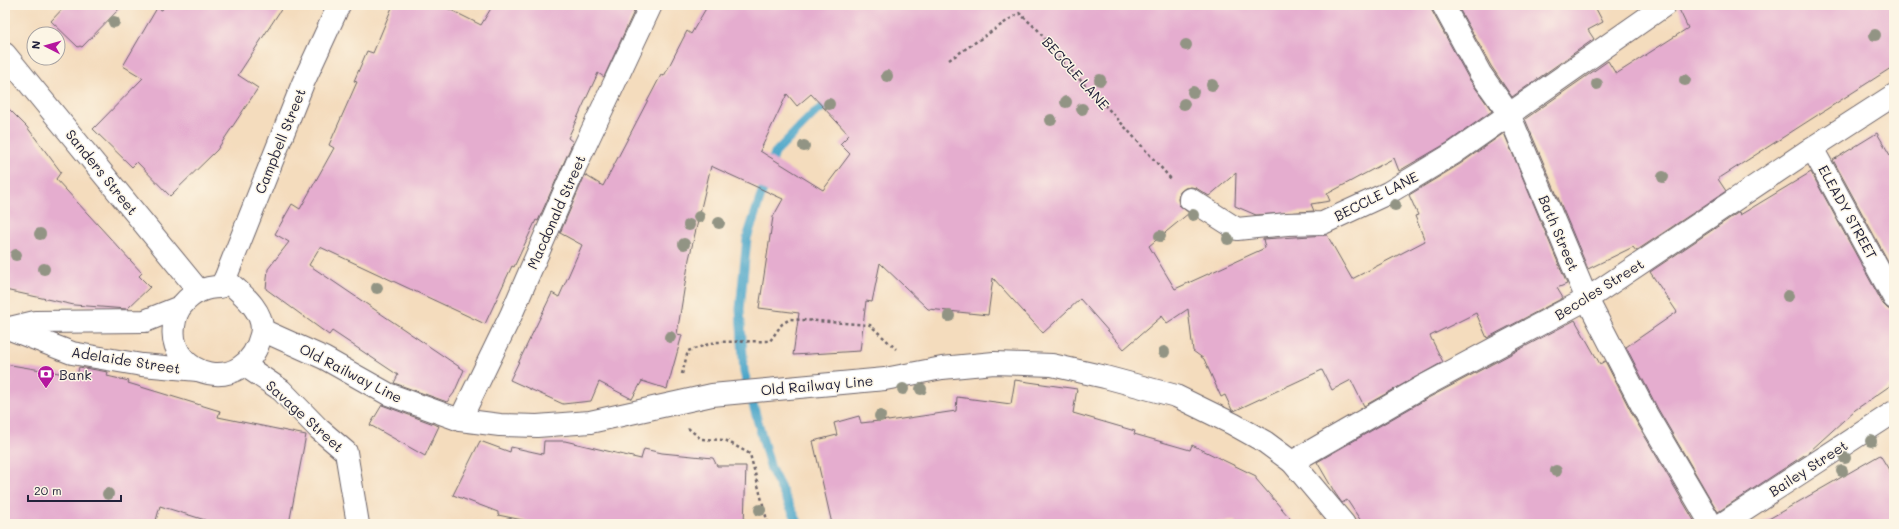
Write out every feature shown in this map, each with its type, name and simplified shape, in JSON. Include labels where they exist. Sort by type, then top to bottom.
[{"type":"street","name":"Campbell Street","points":[[225,278],[303,83],[339,5]]},
{"type":"street","name":"Macdonald Street","points":[[460,420],[511,315],[576,165],[651,5]]},
{"type":"street","name":"Bath Street","points":[[1443,5],[1480,72],[1509,114],[1587,299],[1647,415],[1711,524]]},
{"type":"street","name":"BECCLE LANE","points":[[1190,199],[1237,228],[1323,223],[1388,193],[1454,153],[1665,5]]},
{"type":"street","name":"Sanders Street","points":[[5,54],[199,291]]},
{"type":"street","name":"Beccles Street","points":[[1292,462],[1422,387],[1587,299],[1812,148],[1894,95]]},
{"type":"street","name":"ELEADY STREET","points":[[1812,148],[1894,298]]},
{"type":"street","points":[[225,278],[254,307],[262,330],[257,349],[244,365],[234,371],[222,374],[198,370],[184,358],[175,342],[173,330],[175,318],[180,307],[189,297],[209,287],[220,287],[225,278]]},
{"type":"street","name":"Adelaide Street","points":[[8,328],[35,322],[145,320],[180,307]]},
{"type":"street","name":"Adelaide Street","points":[[8,328],[72,354],[142,365],[198,370]]},
{"type":"street","name":"Old Railway Line","points":[[262,330],[324,358],[388,394],[460,420],[500,425],[537,426],[590,422],[712,395],[885,379],[942,368],[994,363],[1052,365],[1105,377],[1176,396],[1233,424],[1265,442],[1292,462],[1344,524]]},
{"type":"street","name":"Savage Street","points":[[244,365],[281,390],[319,429],[346,452],[358,524]]},
{"type":"street","name":"Bailey Street","points":[[1722,524],[1894,412]]},
{"type":"path","name":"BECCLE LANE","points":[[949,60],[1019,13],[1038,30],[1056,55],[1116,117],[1190,199]]},
{"type":"path","points":[[768,524],[750,454],[725,440],[701,439],[665,405],[676,397],[688,351],[715,342],[770,342],[782,324],[790,319],[870,325],[896,350],[903,352]]},
{"type":"building","points":[[66,5],[123,5],[82,47],[78,47],[66,35],[66,26],[56,26],[51,21]]},
{"type":"building","points":[[164,5],[284,5],[238,75],[258,88],[217,150],[170,196],[137,162],[132,167],[93,129],[143,78],[123,66],[157,8],[162,10]]},
{"type":"building","points":[[393,5],[441,5],[481,25],[493,5],[637,5],[604,77],[598,73],[568,138],[573,142],[538,221],[536,220],[514,267],[512,266],[485,324],[320,247],[309,265],[464,370],[454,393],[447,402],[394,383],[398,375],[332,331],[329,335],[266,289],[268,269],[289,242],[275,234],[292,204],[300,209],[334,148],[329,145],[357,82],[354,81],[367,51],[373,53]]},
{"type":"building","points":[[708,5],[1431,5],[1432,11],[1469,79],[1492,111],[1447,143],[1399,171],[1394,158],[1327,194],[1330,201],[1311,204],[1314,211],[1256,215],[1235,206],[1236,173],[1209,196],[1196,188],[1185,188],[1180,192],[1178,199],[1179,205],[1189,213],[1149,246],[1175,289],[1265,248],[1263,239],[1327,235],[1352,279],[1425,241],[1415,216],[1418,215],[1409,195],[1460,164],[1504,133],[1567,284],[1557,288],[1563,298],[1487,338],[1476,313],[1430,336],[1443,362],[1364,406],[1351,380],[1332,390],[1322,370],[1234,411],[1232,410],[1225,395],[1221,397],[1204,359],[1193,351],[1188,309],[1167,323],[1162,316],[1124,349],[1080,299],[1043,333],[993,278],[988,315],[928,309],[880,263],[872,302],[866,301],[860,351],[793,355],[799,313],[759,308],[773,217],[783,199],[711,166],[689,259],[677,334],[682,335],[667,389],[642,381],[632,399],[599,382],[591,401],[563,404],[510,380],[552,293],[559,297],[582,245],[560,233],[585,175],[603,186],[661,75],[664,76],[687,31],[691,34]],"holes":[[[787,94],[797,106],[811,94],[849,135],[840,144],[850,154],[823,190],[760,151]]]},
{"type":"building","points":[[1457,5],[1594,5],[1603,22],[1588,30],[1594,39],[1512,97],[1491,66]]},
{"type":"building","points":[[1677,5],[1894,5],[1894,66],[1718,179],[1726,191],[1636,251],[1633,247],[1588,269],[1525,119],[1608,61],[1616,74],[1688,28]]},
{"type":"building","points":[[5,105],[27,127],[61,172],[56,179],[142,273],[139,276],[150,287],[127,309],[74,305],[5,290]]},
{"type":"building","points":[[1877,133],[1894,162],[1894,272],[1833,160]]},
{"type":"building","points":[[1811,172],[1883,304],[1888,309],[1894,310],[1894,383],[1855,410],[1809,452],[1718,512],[1658,409],[1626,347],[1677,312],[1650,272],[1739,212],[1740,215]]},
{"type":"building","points":[[1575,320],[1600,364],[1605,361],[1636,421],[1696,524],[1363,524],[1347,500],[1342,503],[1317,462],[1428,398]]},
{"type":"building","points":[[5,364],[77,376],[79,367],[108,372],[107,376],[129,381],[128,383],[220,411],[218,417],[306,435],[289,524],[204,524],[205,520],[160,506],[155,524],[5,524]]},
{"type":"building","points":[[1015,380],[1077,389],[1073,413],[1135,431],[1134,434],[1190,450],[1192,445],[1256,476],[1256,479],[1295,524],[1236,524],[1235,521],[1175,524],[832,524],[813,441],[837,435],[834,423],[859,416],[861,423],[888,421],[956,411],[957,397],[1011,404]]},
{"type":"building","points":[[382,405],[439,426],[425,456],[370,425]]},
{"type":"building","points":[[480,441],[510,452],[511,447],[543,454],[544,441],[565,441],[641,459],[644,449],[662,453],[713,458],[717,466],[746,466],[744,524],[542,524],[498,515],[498,512],[453,495]]},
{"type":"building","points":[[1880,455],[1894,478],[1894,524],[1760,524]]},
{"type":"waterway","points":[[799,524],[771,469],[744,372],[740,309],[747,238],[775,153],[813,114],[833,100]]},
{"type":"place","name":"Bank","points":[[46,389]]}]
